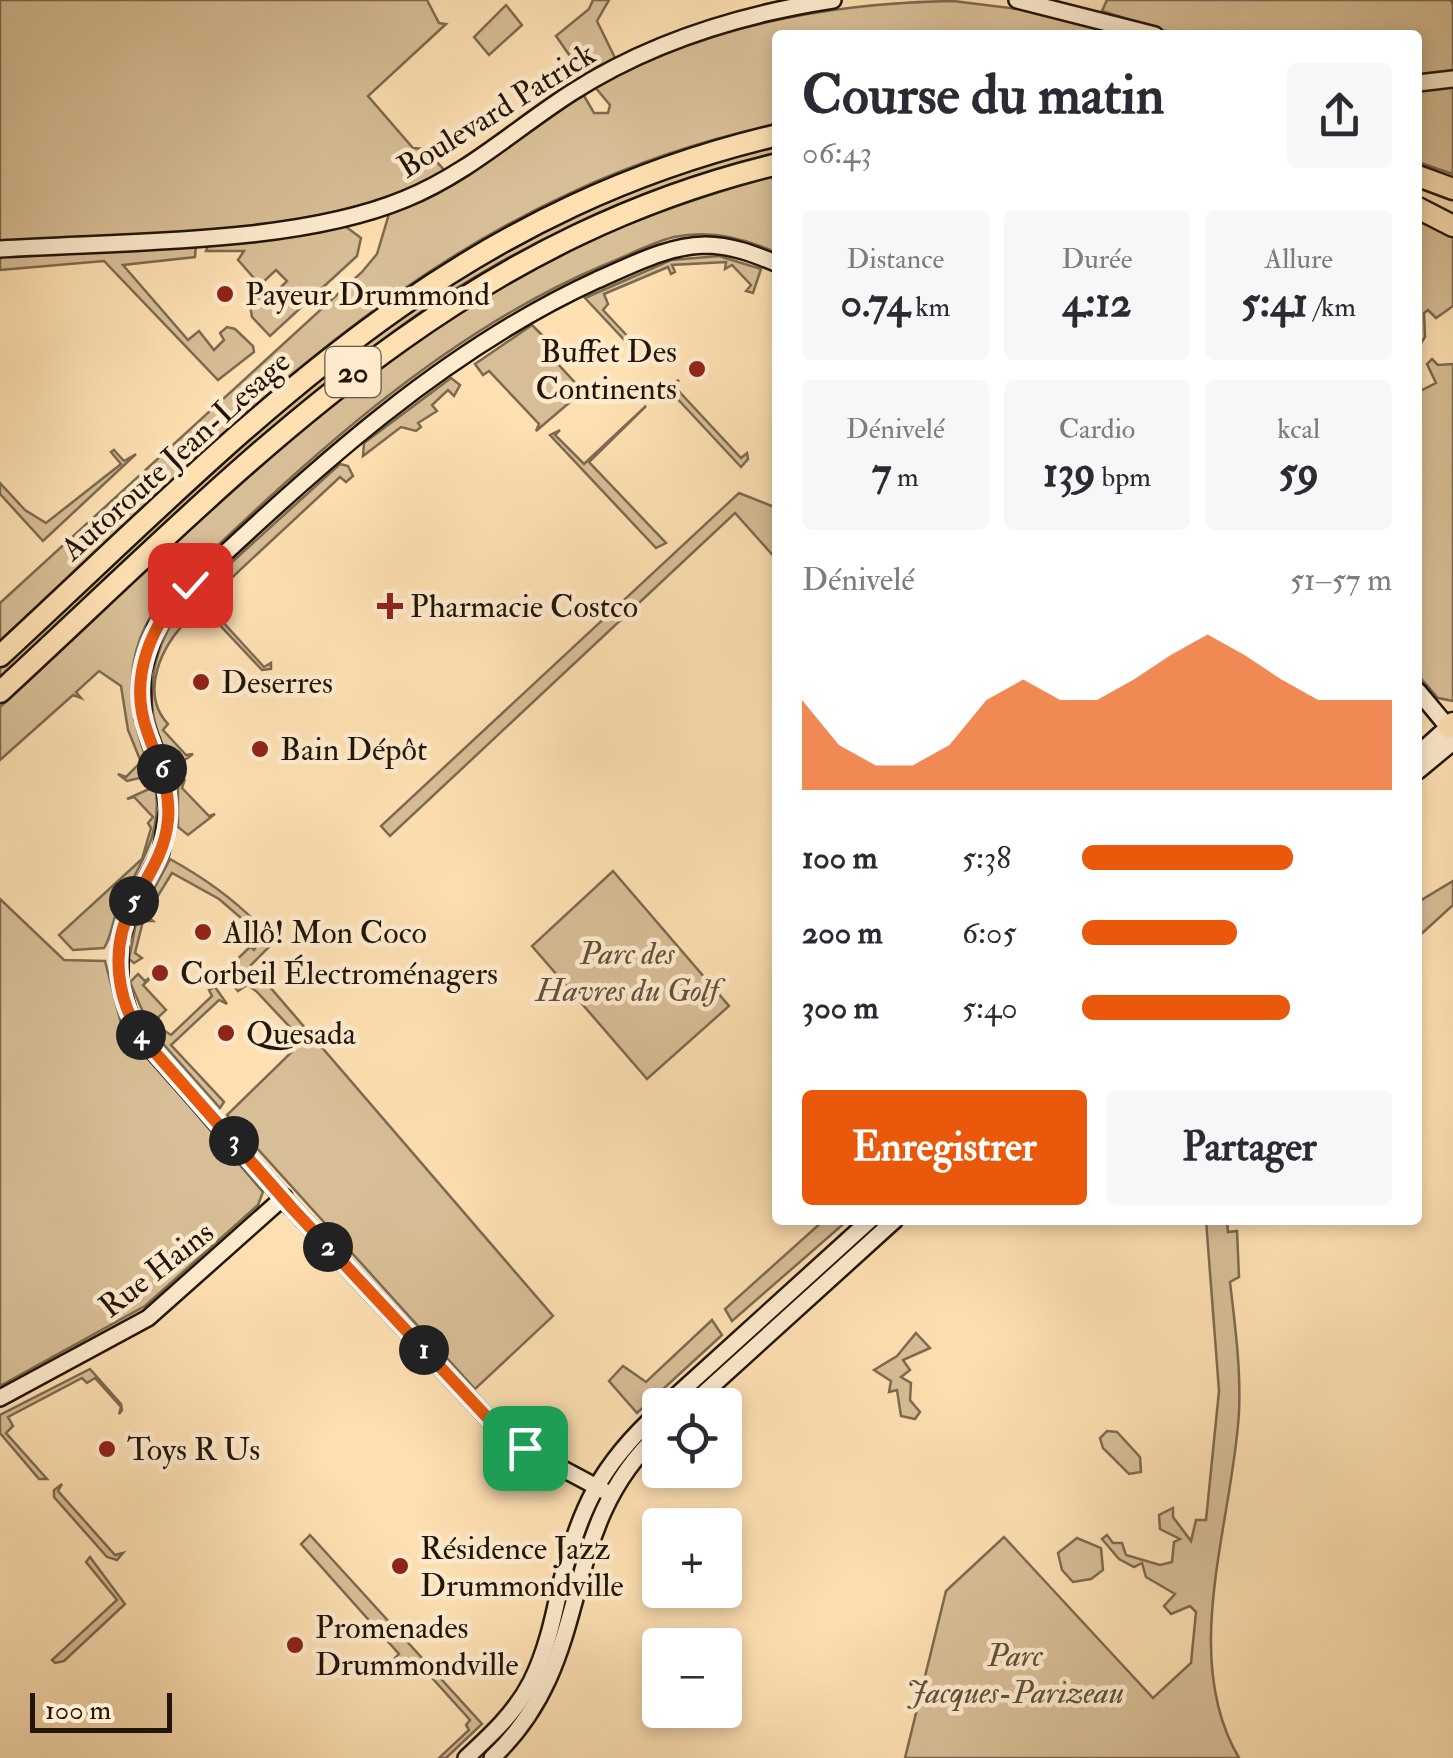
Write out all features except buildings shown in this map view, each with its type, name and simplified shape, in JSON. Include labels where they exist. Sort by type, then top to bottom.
[{"type":"highway","name":"Autoroute Jean-Lesage","points":[[0,656],[304,377],[430,282],[507,236],[576,202],[683,161],[772,137]]},
{"type":"highway","name":"Autoroute Jean-Lesage","points":[[0,692],[303,414],[414,327],[500,273],[591,227],[684,190],[772,166]]},
{"type":"highway","points":[[1422,177],[1453,189]]},
{"type":"highway","points":[[1422,207],[1453,217]]},
{"type":"highway","points":[[1422,208],[1453,226]]},
{"type":"street","name":"Boulevard Patrick","points":[[0,249],[239,232],[366,213],[455,174],[571,93],[627,62],[736,20],[834,0]]},
{"type":"street","points":[[1017,0],[1135,30]]},
{"type":"street","points":[[1422,82],[1453,78]]},
{"type":"street","points":[[602,1490],[503,1435],[284,1198],[145,1041],[131,1020],[120,983],[122,933],[157,862],[168,818],[164,778],[140,700],[144,663],[156,628],[179,596],[358,435],[416,388],[510,325],[586,286],[673,249],[730,247],[772,262]]},
{"type":"street","points":[[1422,696],[1452,732]]},
{"type":"street","points":[[1422,751],[1452,732]]},
{"type":"street","points":[[1422,766],[1452,732]]},
{"type":"street","name":"Rue Hains","points":[[0,1398],[148,1318],[284,1198]]},
{"type":"street","points":[[685,1388],[864,1225]]},
{"type":"street","points":[[711,1388],[889,1225]]},
{"type":"street","points":[[492,1758],[532,1714],[554,1676],[602,1490],[620,1449],[642,1428]]},
{"type":"street","points":[[466,1758],[511,1713],[535,1673],[578,1523],[602,1490],[642,1452]]},
{"type":"green space","points":[[0,0],[427,0],[439,23],[446,24],[368,96],[413,148],[425,149],[445,171],[397,193],[288,221],[169,233],[0,241]]},
{"type":"green space","points":[[593,0],[609,0],[597,21],[616,60],[581,72],[556,36],[589,9]]},
{"type":"green space","points":[[1107,0],[1453,0],[1453,70],[1422,74],[1422,30],[1162,30],[1102,11]]},
{"type":"green space","points":[[953,1],[1051,13],[1113,30],[772,30],[772,125],[656,158],[547,204],[447,261],[353,326],[264,398],[0,641],[0,603],[362,272],[377,254],[389,214],[457,182],[583,94],[594,113],[608,113],[610,105],[595,87],[681,48],[814,13]]},
{"type":"green space","points":[[506,5],[522,25],[489,55],[474,37]]},
{"type":"green space","points":[[1453,87],[1453,174],[1422,163],[1422,91]]},
{"type":"green space","points":[[772,149],[772,156],[666,188],[594,216],[524,249],[416,315],[282,424],[0,683],[0,668],[305,386],[474,265],[621,192],[743,152]]},
{"type":"green space","points":[[772,176],[772,251],[727,236],[674,237],[543,294],[429,365],[375,406],[174,587],[145,628],[132,673],[135,720],[150,768],[148,776],[127,781],[118,774],[126,777],[141,762],[128,730],[121,686],[99,671],[76,692],[81,698],[73,695],[0,760],[0,707],[257,468],[364,378],[461,309],[547,261],[637,221]]},
{"type":"green space","points":[[1422,223],[1453,236],[1453,306],[1436,318],[1428,310],[1424,313],[1422,342]]},
{"type":"green space","points":[[345,226],[361,238],[357,256],[270,336],[252,317],[250,305],[258,297],[265,303],[287,281],[276,270],[260,285],[238,260],[244,251],[206,251],[209,243]]},
{"type":"green space","points":[[196,244],[195,257],[123,265],[188,340],[199,331],[214,350],[224,340],[220,333],[227,327],[235,329],[253,346],[254,352],[218,380],[104,261],[0,270],[0,256]]},
{"type":"green space","points":[[719,256],[761,269],[753,293],[746,291],[751,285],[732,265],[725,269],[726,262],[672,265],[675,272],[671,274],[668,267],[604,294],[608,304],[603,310],[632,341],[639,337],[631,347],[585,298],[671,260]]},
{"type":"green space","points":[[532,325],[553,346],[547,352],[581,389],[589,386],[536,431],[539,424],[489,371],[483,375],[475,364]]},
{"type":"green space","points":[[1432,359],[1438,365],[1453,364],[1453,701],[1438,698],[1422,680],[1422,390],[1436,383],[1427,364]]},
{"type":"green space","points":[[451,378],[460,385],[454,396],[448,390],[432,405],[437,411],[418,423],[421,427],[416,431],[401,427],[363,456],[364,443]]},
{"type":"green space","points":[[679,380],[674,386],[741,458],[747,453],[748,459],[741,467],[672,393],[671,384]]},
{"type":"green space","points":[[646,406],[589,462],[666,543],[656,548],[550,435],[560,430],[555,435],[584,464]]},
{"type":"green space","points":[[114,450],[124,461],[136,454],[43,541],[0,494],[0,483],[25,510],[46,523],[121,464],[111,452]]},
{"type":"green space","points":[[340,464],[348,466],[353,476],[346,482],[340,477],[211,597],[216,603],[211,609],[264,667],[271,663],[271,669],[262,670],[199,603],[198,593]]},
{"type":"green space","points":[[739,493],[772,506],[772,554],[735,513],[390,836],[381,826]]},
{"type":"green space","points":[[183,613],[189,616],[180,616],[188,620],[163,655],[155,684],[159,712],[168,724],[163,730],[186,755],[193,754],[175,767],[157,730],[152,691],[154,672],[166,634],[176,616]]},
{"type":"green space","points":[[185,779],[182,788],[209,816],[215,814],[188,835],[178,827],[178,786]]},
{"type":"green space","points":[[151,788],[156,790],[157,808],[151,839],[106,944],[104,948],[73,950],[59,935],[142,859],[151,828],[148,823],[153,817],[134,797],[127,799]]},
{"type":"green space","points":[[170,859],[226,896],[274,942],[251,965],[553,1316],[475,1389],[227,1115],[303,1041],[256,991],[247,985],[238,991],[230,981],[234,970],[230,966],[250,947],[254,950],[262,936],[219,899],[172,873],[146,915],[153,921],[143,921],[135,953],[142,958],[134,963],[129,959],[136,923]]},
{"type":"green space","name":"Parc des Havres du Golf","points":[[613,871],[729,1006],[647,1079],[532,946]]},
{"type":"green space","points":[[1453,881],[1453,905],[1422,933],[1422,900]]},
{"type":"green space","points":[[0,899],[64,960],[105,961],[122,1027],[263,1192],[258,1205],[145,1306],[0,1386]]},
{"type":"green space","points":[[156,973],[143,985],[166,1010],[149,1026],[130,982],[138,974],[145,981]]},
{"type":"green space","points":[[215,987],[227,1004],[219,1000],[171,1045],[224,1102],[220,1108],[158,1038],[165,1031],[171,1035],[212,996],[209,990]]},
{"type":"green space","points":[[818,1225],[842,1225],[732,1321],[725,1309]]},
{"type":"green space","name":"Parc Jacques-Parizeau","points":[[1206,1225],[1227,1225],[1228,1232],[1237,1231],[1239,1277],[1230,1282],[1239,1412],[1211,1633],[1213,1676],[1222,1718],[1239,1758],[905,1758],[946,1591],[1004,1537],[1153,1698],[1191,1663],[1196,1612],[1190,1606],[1171,1614],[1164,1606],[1175,1594],[1146,1577],[1142,1563],[1134,1567],[1119,1559],[1102,1539],[1107,1535],[1113,1543],[1122,1543],[1126,1555],[1160,1565],[1172,1562],[1174,1542],[1180,1539],[1160,1529],[1159,1515],[1173,1508],[1173,1517],[1191,1541],[1196,1520],[1206,1520],[1219,1391]]},
{"type":"green space","points":[[712,1320],[722,1335],[664,1388],[642,1388],[642,1408],[637,1413],[609,1381],[623,1366],[646,1382]]},
{"type":"green space","points":[[916,1333],[930,1348],[903,1360],[910,1370],[901,1377],[911,1383],[910,1400],[920,1412],[915,1419],[901,1416],[897,1390],[889,1392],[891,1381],[874,1370],[897,1356]]},
{"type":"green space","points":[[90,1369],[121,1404],[122,1410],[119,1414],[121,1407],[95,1378],[87,1383],[82,1378],[8,1417],[13,1426],[6,1433],[47,1479],[39,1479],[0,1433],[0,1415]]},
{"type":"green space","points":[[1107,1431],[1117,1432],[1140,1457],[1141,1472],[1129,1474],[1103,1448],[1100,1438]]},
{"type":"green space","points":[[62,1484],[58,1491],[115,1555],[123,1553],[117,1560],[107,1557],[54,1497],[54,1490]]},
{"type":"green space","points":[[310,1535],[482,1724],[446,1758],[439,1758],[469,1730],[466,1725],[470,1720],[414,1658],[394,1659],[399,1654],[301,1544]]},
{"type":"green space","points":[[1077,1538],[1101,1548],[1103,1570],[1091,1579],[1073,1582],[1062,1570],[1058,1553]]},
{"type":"green space","points":[[90,1557],[125,1604],[64,1661],[55,1663],[52,1660],[117,1600],[86,1562]]},
{"type":"waterway","points":[[1451,0],[1453,5]]},
{"type":"place","name":"Payeur Drummond","points":[[225,294]]},
{"type":"place","name":"Buffet Des Continents","points":[[697,369]]},
{"type":"place","name":"Pharmacie Costco","points":[[390,606]]},
{"type":"place","name":"Deserres","points":[[201,682]]},
{"type":"place","name":"Bain Dépôt","points":[[260,749]]},
{"type":"place","name":"Allô! Mon Coco","points":[[203,932]]},
{"type":"place","name":"Corbeil Électroménagers","points":[[160,973]]},
{"type":"place","name":"Quesada","points":[[226,1033]]},
{"type":"place","name":"Toys R Us","points":[[107,1449]]},
{"type":"place","name":"Résidence Jazz Drummondville","points":[[400,1566]]},
{"type":"place","name":"Promenades Drummondville","points":[[295,1645]]},
{"type":"route","points":[[190,585],[160,620],[142,673],[143,718],[164,778],[168,818],[157,862],[130,908],[122,933],[119,974],[128,1010],[145,1041],[292,1208],[498,1429],[525,1448]]}]
